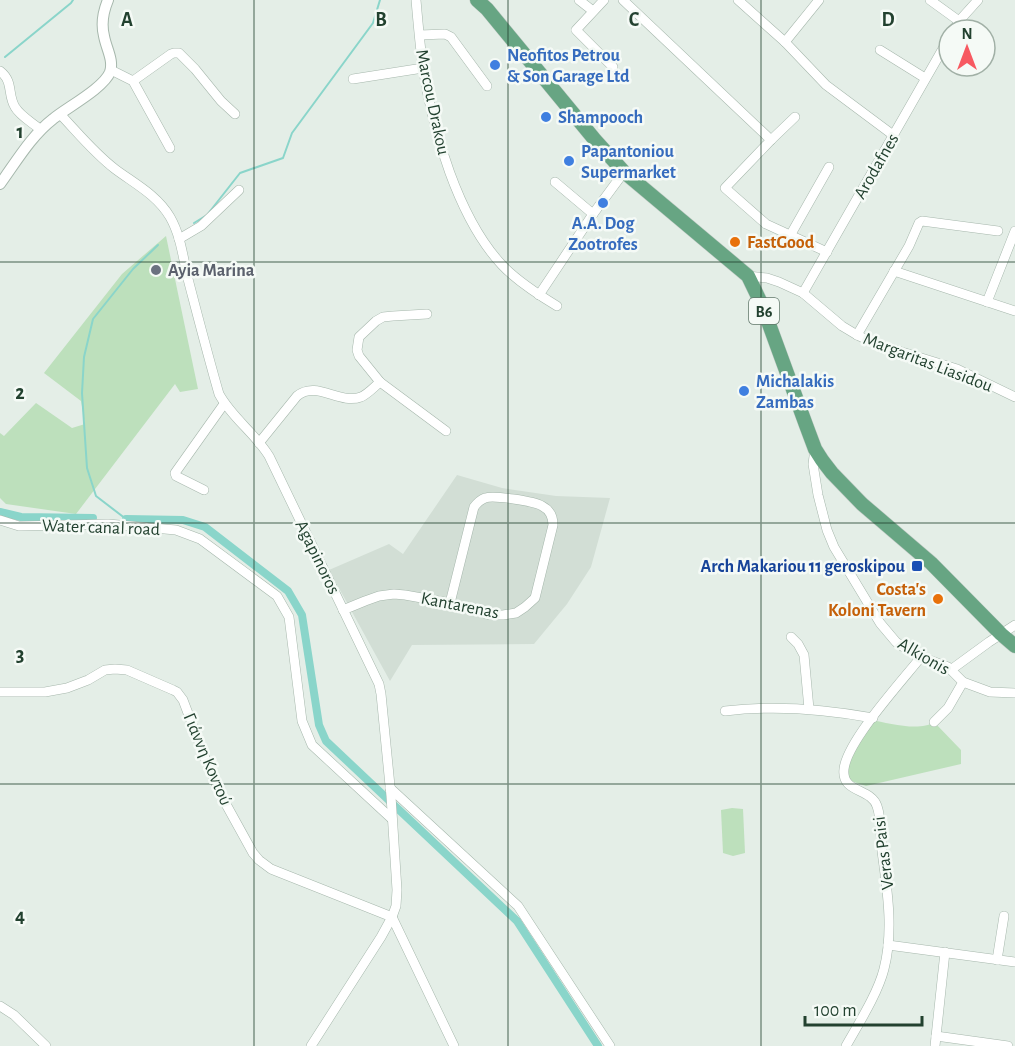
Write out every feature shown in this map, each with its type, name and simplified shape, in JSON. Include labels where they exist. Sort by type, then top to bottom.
[{"type":"main road","name":"B6","points":[[477,0],[624,172],[748,276],[762,305],[815,449],[832,472],[862,504],[931,563],[1015,646]]},
{"type":"street","points":[[0,184],[41,130],[105,81],[111,70],[111,61],[103,34],[104,9],[108,0]]},
{"type":"street","name":"Marcou Drakou","points":[[416,0],[423,68],[439,144],[455,187],[474,228],[503,267],[557,306]]},
{"type":"street","points":[[579,0],[593,11]]},
{"type":"street","points":[[604,0],[576,30],[613,67]]},
{"type":"street","points":[[623,0],[771,140]]},
{"type":"street","points":[[738,0],[785,42],[826,85],[893,135]]},
{"type":"street","points":[[785,42],[819,0]]},
{"type":"street","points":[[930,0],[955,18]]},
{"type":"street","points":[[962,18],[978,0]]},
{"type":"street","points":[[420,35],[445,34],[451,37],[487,86]]},
{"type":"street","points":[[880,50],[926,78]]},
{"type":"street","points":[[133,81],[176,52],[195,69],[221,101],[235,114]]},
{"type":"street","name":"Arodafnes","points":[[802,293],[937,59]]},
{"type":"street","points":[[353,78],[423,68]]},
{"type":"street","points":[[111,70],[133,81],[170,148]]},
{"type":"street","points":[[0,71],[7,78],[16,109],[41,130]]},
{"type":"street","name":"Agapinoros","points":[[60,114],[95,152],[157,200],[170,217],[179,239],[219,394],[224,404],[269,456],[379,684],[391,792],[396,906],[393,917],[381,937],[311,1046]]},
{"type":"street","points":[[795,117],[725,188],[766,224],[827,252]]},
{"type":"street","points":[[791,234],[829,167]]},
{"type":"street","points":[[539,295],[592,214],[624,172]]},
{"type":"street","points":[[555,182],[592,214]]},
{"type":"street","points":[[179,239],[201,226],[239,190]]},
{"type":"street","points":[[857,335],[909,246],[919,223],[922,221],[998,231]]},
{"type":"street","points":[[987,302],[1012,244],[1015,231]]},
{"type":"street","points":[[894,271],[1015,311]]},
{"type":"street","name":"Margaritas Liasidou","points":[[748,276],[767,278],[802,293],[842,326],[876,344],[957,369],[1015,397]]},
{"type":"street","points":[[427,315],[383,317],[359,337],[357,350],[359,356],[380,382],[446,431]]},
{"type":"street","points":[[260,443],[301,393],[316,390],[356,398],[363,396],[380,382]]},
{"type":"street","points":[[204,490],[176,476],[175,473],[224,404]]},
{"type":"street","name":"Alkionis","points":[[815,449],[813,465],[818,495],[834,548],[888,633],[896,642],[921,657],[951,669],[963,682],[990,692],[1015,693]]},
{"type":"street","name":"Kantarenas","points":[[343,610],[379,596],[405,594],[450,603],[490,615],[516,613],[535,598],[553,525],[549,511],[538,504],[495,496],[482,498],[474,507],[450,603]]},
{"type":"street","name":"Water canal road","points":[[0,520],[19,526],[108,524],[176,530],[200,538],[277,596],[289,617],[302,721],[312,745],[392,816]]},
{"type":"street","points":[[951,669],[1015,625]]},
{"type":"street","points":[[791,638],[798,644],[804,655],[809,709]]},
{"type":"street","name":"Veras Paisi","points":[[846,1046],[879,984],[884,969],[888,945],[888,896],[877,806],[869,795],[849,785],[843,771],[846,758],[855,742],[921,657]]},
{"type":"street","name":"Γιάννη Κοντού","points":[[0,692],[45,692],[67,688],[105,670],[115,669],[127,670],[177,692],[183,700],[222,797],[259,861],[271,869],[393,917]]},
{"type":"street","points":[[934,722],[948,708],[963,682]]},
{"type":"street","points":[[725,711],[748,708],[809,709],[873,718]]},
{"type":"street","points":[[391,792],[518,906],[610,1046]]},
{"type":"street","points":[[998,960],[1004,916]]},
{"type":"street","points":[[393,917],[454,1046]]},
{"type":"street","points":[[888,945],[1015,962]]},
{"type":"street","points":[[945,952],[936,1041],[1008,1046]]},
{"type":"street","points":[[0,1006],[14,1015],[46,1046]]},
{"type":"shaded area","points":[[457,475],[502,488],[556,496],[610,498],[591,567],[567,604],[534,644],[412,645],[390,681],[329,570],[389,544],[403,554]]},
{"type":"green space","points":[[166,236],[198,389],[180,392],[175,384],[76,514],[6,504],[0,498],[0,433],[4,436],[36,403],[72,428],[85,424],[81,401],[44,373],[122,274]]},
{"type":"green space","points":[[871,720],[912,727],[934,722],[961,750],[961,764],[866,786],[845,779],[846,758]]},
{"type":"green space","points":[[743,809],[745,853],[733,856],[723,853],[721,810]]},
{"type":"waterway","points":[[5,57],[73,0]]},
{"type":"waterway","points":[[194,223],[207,215],[240,173],[283,158],[292,133],[373,23],[380,0]]},
{"type":"waterway","points":[[126,519],[96,496],[87,468],[82,393],[84,357],[93,319],[133,269],[158,245]]},
{"type":"waterway","points":[[0,512],[21,517],[93,518]]},
{"type":"waterway","points":[[126,519],[183,520],[205,527],[288,591],[302,615],[319,725],[326,741],[517,921],[598,1046]]},
{"type":"place","name":"Neofitos Petrou & Son Garage Ltd","points":[[495,65]]},
{"type":"place","name":"Shampooch","points":[[546,117]]},
{"type":"place","name":"Papantoniou Supermarket","points":[[569,161]]},
{"type":"place","name":"A.A. Dog Zootrofes","points":[[603,203]]},
{"type":"place","name":"FastGood","points":[[735,242]]},
{"type":"place","name":"Ayia Marina","points":[[156,270]]},
{"type":"place","name":"Michalakis Zambas","points":[[744,391]]},
{"type":"place","name":"Arch Makariou 11 geroskipou","points":[[917,566]]},
{"type":"place","name":"Costa's Koloni Tavern","points":[[938,599]]}]
